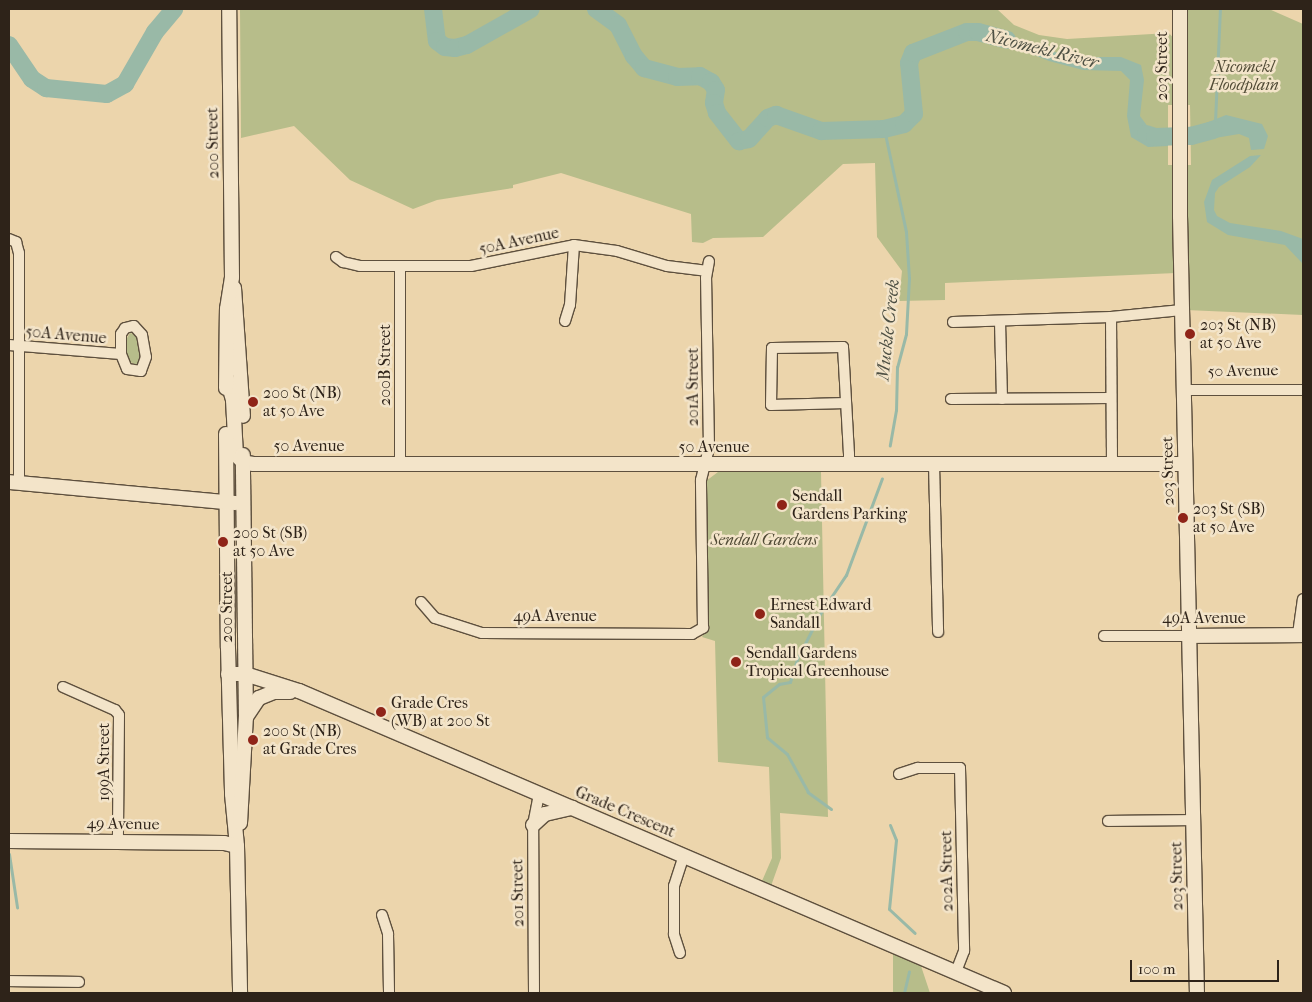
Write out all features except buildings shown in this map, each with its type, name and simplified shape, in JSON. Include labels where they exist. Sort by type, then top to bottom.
[{"type":"main road","name":"200 Street","points":[[229,9],[232,277],[227,310],[226,502],[228,674],[232,794],[237,846],[240,993]]},
{"type":"main road","name":"203 Street","points":[[1180,9],[1179,165],[1197,993]]},
{"type":"main road","name":"200 Street","points":[[232,277],[238,308],[243,462],[246,717],[244,793],[237,846]]},
{"type":"main road","points":[[226,379],[233,400],[236,455],[243,462]]},
{"type":"main road","name":"50 Avenue","points":[[243,462],[400,464],[1185,464]]},
{"type":"main road","points":[[14,483],[244,503]]},
{"type":"main road","name":"49A Avenue","points":[[1189,636],[1301,635]]},
{"type":"main road","name":"Grade Crescent","points":[[228,674],[245,674],[299,691],[1004,993]]},
{"type":"main road","points":[[246,717],[250,706],[259,698],[274,692],[299,691]]},
{"type":"main road","points":[[533,824],[545,814],[572,808]]},
{"type":"main road","name":"49 Avenue","points":[[9,841],[224,843],[237,846]]},
{"type":"street","points":[[12,241],[14,483]]},
{"type":"street","points":[[565,321],[570,305],[574,245]]},
{"type":"street","name":"50A Avenue","points":[[336,257],[352,265],[471,266],[574,245],[617,251],[667,266],[708,266]]},
{"type":"street","name":"200B Street","points":[[400,266],[400,464]]},
{"type":"street","name":"201A Street","points":[[699,632],[704,622],[701,480],[709,447],[708,266]]},
{"type":"street","points":[[953,322],[1111,317],[1182,310]]},
{"type":"street","points":[[1111,317],[1112,464]]},
{"type":"street","points":[[1000,322],[1002,399]]},
{"type":"street","name":"50A Avenue","points":[[14,345],[121,354]]},
{"type":"street","points":[[846,403],[771,405],[772,348],[843,347],[846,403],[849,464]]},
{"type":"street","name":"50 Avenue","points":[[1184,390],[1303,390]]},
{"type":"street","points":[[951,399],[1111,398]]},
{"type":"street","points":[[934,464],[938,632]]},
{"type":"street","points":[[1301,635],[1303,599]]},
{"type":"street","name":"49A Avenue","points":[[421,602],[435,618],[476,633],[699,632]]},
{"type":"street","name":"49A Avenue","points":[[1104,636],[1189,636]]},
{"type":"street","name":"199A Street","points":[[63,686],[115,710],[119,715],[118,842]]},
{"type":"street","name":"202A Street","points":[[899,774],[918,768],[960,768],[964,950],[956,972]]},
{"type":"street","name":"201 Street","points":[[534,993],[533,824],[539,794]]},
{"type":"street","points":[[1108,821],[1193,820]]},
{"type":"street","points":[[680,953],[674,934],[674,886],[684,856]]},
{"type":"street","points":[[382,915],[388,934],[389,993]]},
{"type":"street","points":[[9,981],[79,982]]},
{"type":"green space","points":[[240,9],[997,9],[1014,25],[1039,35],[1067,39],[1169,33],[1175,40],[1174,105],[1168,105],[1168,165],[1174,165],[1176,273],[945,283],[945,300],[899,301],[902,271],[877,237],[875,163],[843,164],[763,237],[713,238],[703,243],[692,242],[691,214],[561,173],[513,185],[513,188],[437,200],[413,209],[350,180],[294,126],[241,138]]},
{"type":"green space","name":"Nicomekl Floodplain","points":[[1185,9],[1269,9],[1303,24],[1303,315],[1186,310],[1184,165],[1191,165],[1190,105],[1184,105]]},
{"type":"green space","points":[[130,333],[137,335],[142,360],[136,365],[127,360],[124,343]]},
{"type":"green space","name":"Sendall Gardens","points":[[718,472],[821,472],[828,817],[780,813],[781,858],[771,886],[762,881],[772,858],[769,767],[718,762],[715,641],[702,637],[709,626],[706,481]]},
{"type":"green space","points":[[893,951],[920,963],[930,993],[893,993]]},
{"type":"water","points":[[984,28],[1070,57],[1121,57],[1141,65],[1144,80],[1140,116],[1151,131],[1168,132],[1168,146],[1148,147],[1131,137],[1127,116],[1130,80],[1121,71],[1083,70],[1049,61],[986,35]]},
{"type":"water","points":[[1226,115],[1262,124],[1268,136],[1264,149],[1251,150],[1249,138],[1239,134],[1191,142],[1191,129]]},
{"type":"water","points":[[1261,155],[1250,167],[1219,187],[1215,193],[1214,210],[1217,216],[1230,223],[1281,231],[1303,239],[1303,264],[1285,245],[1228,235],[1207,222],[1204,202],[1212,180],[1250,156]]},
{"type":"waterway","name":"Nicomekl River","points":[[9,45],[32,79],[46,88],[107,94],[125,84],[155,32],[174,9]]},
{"type":"waterway","name":"Nicomekl River","points":[[433,9],[437,41],[445,47],[455,48],[467,45],[531,9]]},
{"type":"waterway","name":"Nicomekl River","points":[[596,9],[618,25],[634,56],[644,68],[677,77],[700,76],[711,82],[716,90],[714,103],[717,113],[739,141],[749,139],[768,118],[776,115],[821,131],[884,129],[904,124],[914,114],[909,63],[913,53],[967,32],[978,32],[1007,40]]},
{"type":"waterway","points":[[1215,122],[1220,9]]},
{"type":"waterway","name":"Muckle Creek","points":[[884,129],[906,232],[909,278],[906,334],[897,367],[896,410],[890,445]]},
{"type":"waterway","name":"Nicomekl River","points":[[1146,134],[1155,137],[1191,136],[1213,130]]},
{"type":"waterway","name":"Muckle Creek","points":[[831,809],[808,792],[787,754],[767,737],[763,697],[779,684],[790,682],[797,659],[821,612],[846,575],[882,478]]},
{"type":"waterway","name":"Muckle Creek","points":[[890,825],[896,840],[889,909],[915,933]]},
{"type":"waterway","points":[[9,854],[17,907]]},
{"type":"waterway","name":"Muckle Creek","points":[[904,993],[909,972]]},
{"type":"place","name":"203 St (NB) at 50 Ave","points":[[1190,334]]},
{"type":"place","name":"200 St (NB) at 50 Ave","points":[[253,402]]},
{"type":"place","name":"Sendall Gardens Parking","points":[[782,505]]},
{"type":"place","name":"203 St (SB) at 50 Ave","points":[[1183,518]]},
{"type":"place","name":"200 St (SB) at 50 Ave","points":[[223,542]]},
{"type":"place","name":"Ernest Edward Sandall","points":[[760,614]]},
{"type":"place","name":"Sendall Gardens Tropical Greenhouse","points":[[736,662]]},
{"type":"place","name":"Grade Cres (WB) at 200 St","points":[[381,712]]},
{"type":"place","name":"200 St (NB) at Grade Cres","points":[[253,740]]}]
